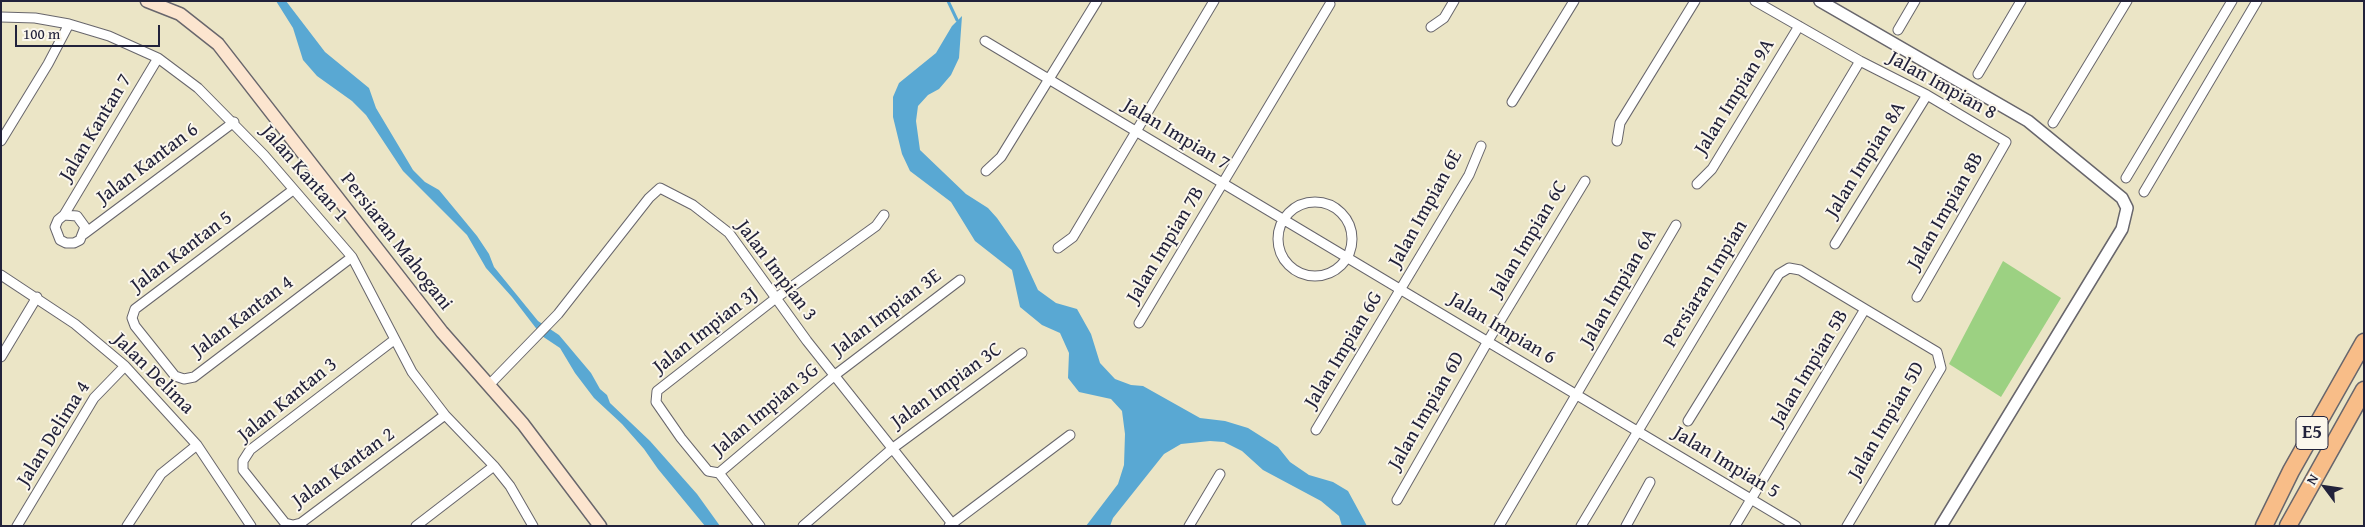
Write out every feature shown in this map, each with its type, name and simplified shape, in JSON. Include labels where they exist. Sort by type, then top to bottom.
[{"type":"highway","name":"E5","points":[[2264,526],[2291,471],[2364,342]]},
{"type":"highway","name":"E5","points":[[2288,526],[2362,392]]},
{"type":"highway","points":[[2301,526],[2362,392]]},
{"type":"main road","name":"Persiaran Mahogani","points":[[147,1],[180,14],[218,44],[442,332],[490,384],[600,526]]},
{"type":"street","points":[[986,170],[1001,157],[1050,80],[1096,1]]},
{"type":"street","points":[[1058,248],[1073,237],[1214,1]]},
{"type":"street","points":[[1431,27],[1444,18],[1454,1]]},
{"type":"street","points":[[1512,102],[1574,1]]},
{"type":"street","points":[[1616,141],[1620,123],[1695,1]]},
{"type":"street","name":"Jalan Impian 8","points":[[1755,1],[1860,61],[1927,95],[2006,142]]},
{"type":"street","points":[[1820,1],[2028,121],[2122,198],[2127,208],[2122,228],[1941,526]]},
{"type":"street","points":[[1898,30],[1915,1]]},
{"type":"street","points":[[1978,74],[2021,1]]},
{"type":"street","points":[[2053,123],[2126,1]]},
{"type":"street","points":[[2126,178],[2232,1]]},
{"type":"street","points":[[2144,192],[2257,1]]},
{"type":"street","name":"Jalan Impian 7B","points":[[1139,323],[1330,4]]},
{"type":"street","name":"Jalan Kantan 1","points":[[1,17],[35,18],[69,24],[109,36],[158,58],[198,88],[234,122],[352,257],[364,276],[394,340],[412,372],[445,415],[494,466],[510,486],[533,526]]},
{"type":"street","points":[[1,141],[48,64],[69,24]]},
{"type":"street","name":"Jalan Impian 9A","points":[[1697,184],[1712,169],[1799,26]]},
{"type":"street","name":"Jalan Impian 7","points":[[984,41],[1347,258]]},
{"type":"street","name":"Jalan Kantan 7","points":[[64,215],[158,58]]},
{"type":"street","name":"Persiaran Impian","points":[[1581,526],[1860,61]]},
{"type":"street","name":"Jalan Impian 8A","points":[[1835,244],[1927,95]]},
{"type":"street","name":"Jalan Kantan 6","points":[[84,234],[234,122]]},
{"type":"street","name":"Jalan Impian 8B","points":[[1917,297],[2006,142]]},
{"type":"street","name":"Jalan Impian 6E","points":[[1401,289],[1469,175],[1481,146]]},
{"type":"street","name":"Jalan Impian 6C","points":[[1488,341],[1585,181]]},
{"type":"street","name":"Jalan Impian 3","points":[[490,384],[558,314],[649,198],[660,188],[693,205],[728,232],[807,341],[836,375],[951,525]]},
{"type":"street","name":"Jalan Kantan 5","points":[[157,354],[135,326],[132,318],[135,309],[293,190]]},
{"type":"street","points":[[1310,202],[1322,202],[1333,206],[1349,223],[1352,235],[1347,258],[1328,274],[1315,276],[1303,274],[1292,268],[1283,258],[1279,246],[1278,234],[1283,220],[1299,205],[1310,202]]},
{"type":"street","points":[[70,214],[82,220],[84,234],[74,243],[60,240],[55,226],[64,215],[70,214]]},
{"type":"street","name":"Jalan Impian 3J","points":[[719,473],[708,471],[681,438],[656,402],[657,391],[776,298],[876,226],[884,215]]},
{"type":"street","name":"Jalan Impian 6A","points":[[1499,526],[1676,225]]},
{"type":"street","name":"Jalan Kantan 4","points":[[157,354],[175,376],[184,379],[194,377],[352,257]]},
{"type":"street","name":"Jalan Impian 6","points":[[1347,258],[1638,431]]},
{"type":"street","name":"Jalan Impian 5B","points":[[1688,421],[1701,404],[1779,274],[1789,268],[1800,270],[1865,309],[1735,526]]},
{"type":"street","name":"Jalan Delima","points":[[1,275],[37,297],[75,324],[125,366],[198,445],[251,526]]},
{"type":"street","name":"Jalan Impian 3E","points":[[836,375],[960,280]]},
{"type":"street","name":"Jalan Impian 6G","points":[[1316,430],[1401,289]]},
{"type":"street","points":[[1,357],[37,297]]},
{"type":"street","name":"Jalan Impian 5D","points":[[1847,526],[1941,368],[1937,352],[1865,309]]},
{"type":"street","name":"Jalan Kantan 3","points":[[267,500],[243,470],[243,461],[250,450],[394,340]]},
{"type":"street","name":"Jalan Impian 6D","points":[[1397,500],[1488,341]]},
{"type":"street","name":"Jalan Impian 3C","points":[[803,526],[893,448],[1022,353]]},
{"type":"street","name":"Jalan Delima 4","points":[[18,526],[94,398],[125,366]]},
{"type":"street","name":"Jalan Impian 3G","points":[[719,473],[836,375]]},
{"type":"street","name":"Jalan Kantan 2","points":[[267,500],[285,523],[294,525],[301,523],[445,415]]},
{"type":"street","name":"Jalan Impian 5","points":[[1638,431],[1796,526]]},
{"type":"street","points":[[951,525],[1070,434]]},
{"type":"street","points":[[127,526],[161,474],[198,445]]},
{"type":"street","points":[[416,526],[494,466]]},
{"type":"street","points":[[719,473],[760,526]]},
{"type":"street","points":[[1189,526],[1220,474]]},
{"type":"street","points":[[1626,526],[1650,482]]},
{"type":"green space","points":[[2003,261],[2061,298],[2001,397],[1949,364]]},
{"type":"water","points":[[276,1],[286,1],[325,52],[369,88],[376,108],[413,170],[425,182],[439,190],[477,236],[489,254],[494,267],[538,321],[559,335],[591,373],[600,389],[607,395],[610,403],[650,441],[697,494],[720,526],[705,526],[644,449],[622,424],[594,398],[575,373],[560,348],[542,336],[512,297],[486,268],[467,235],[403,171],[366,115],[352,101],[317,76],[303,60],[293,28]]},
{"type":"water","points":[[962,16],[959,58],[951,75],[939,89],[928,95],[918,106],[916,121],[920,150],[966,194],[988,208],[997,218],[1020,251],[1038,290],[1056,303],[1077,309],[1091,334],[1100,363],[1115,379],[1131,385],[1143,386],[1200,418],[1225,421],[1248,428],[1278,447],[1290,462],[1309,475],[1333,482],[1348,491],[1367,526],[1342,526],[1339,516],[1321,501],[1263,470],[1242,451],[1224,442],[1210,441],[1181,444],[1164,454],[1113,518],[1110,526],[1086,526],[1118,484],[1124,465],[1125,434],[1122,411],[1111,399],[1079,392],[1068,378],[1069,353],[1060,333],[1042,325],[1020,307],[1012,270],[975,241],[951,202],[910,171],[902,154],[893,117],[893,97],[899,83],[936,53],[952,26]]},
{"type":"waterway","points":[[948,1],[957,20]]}]
